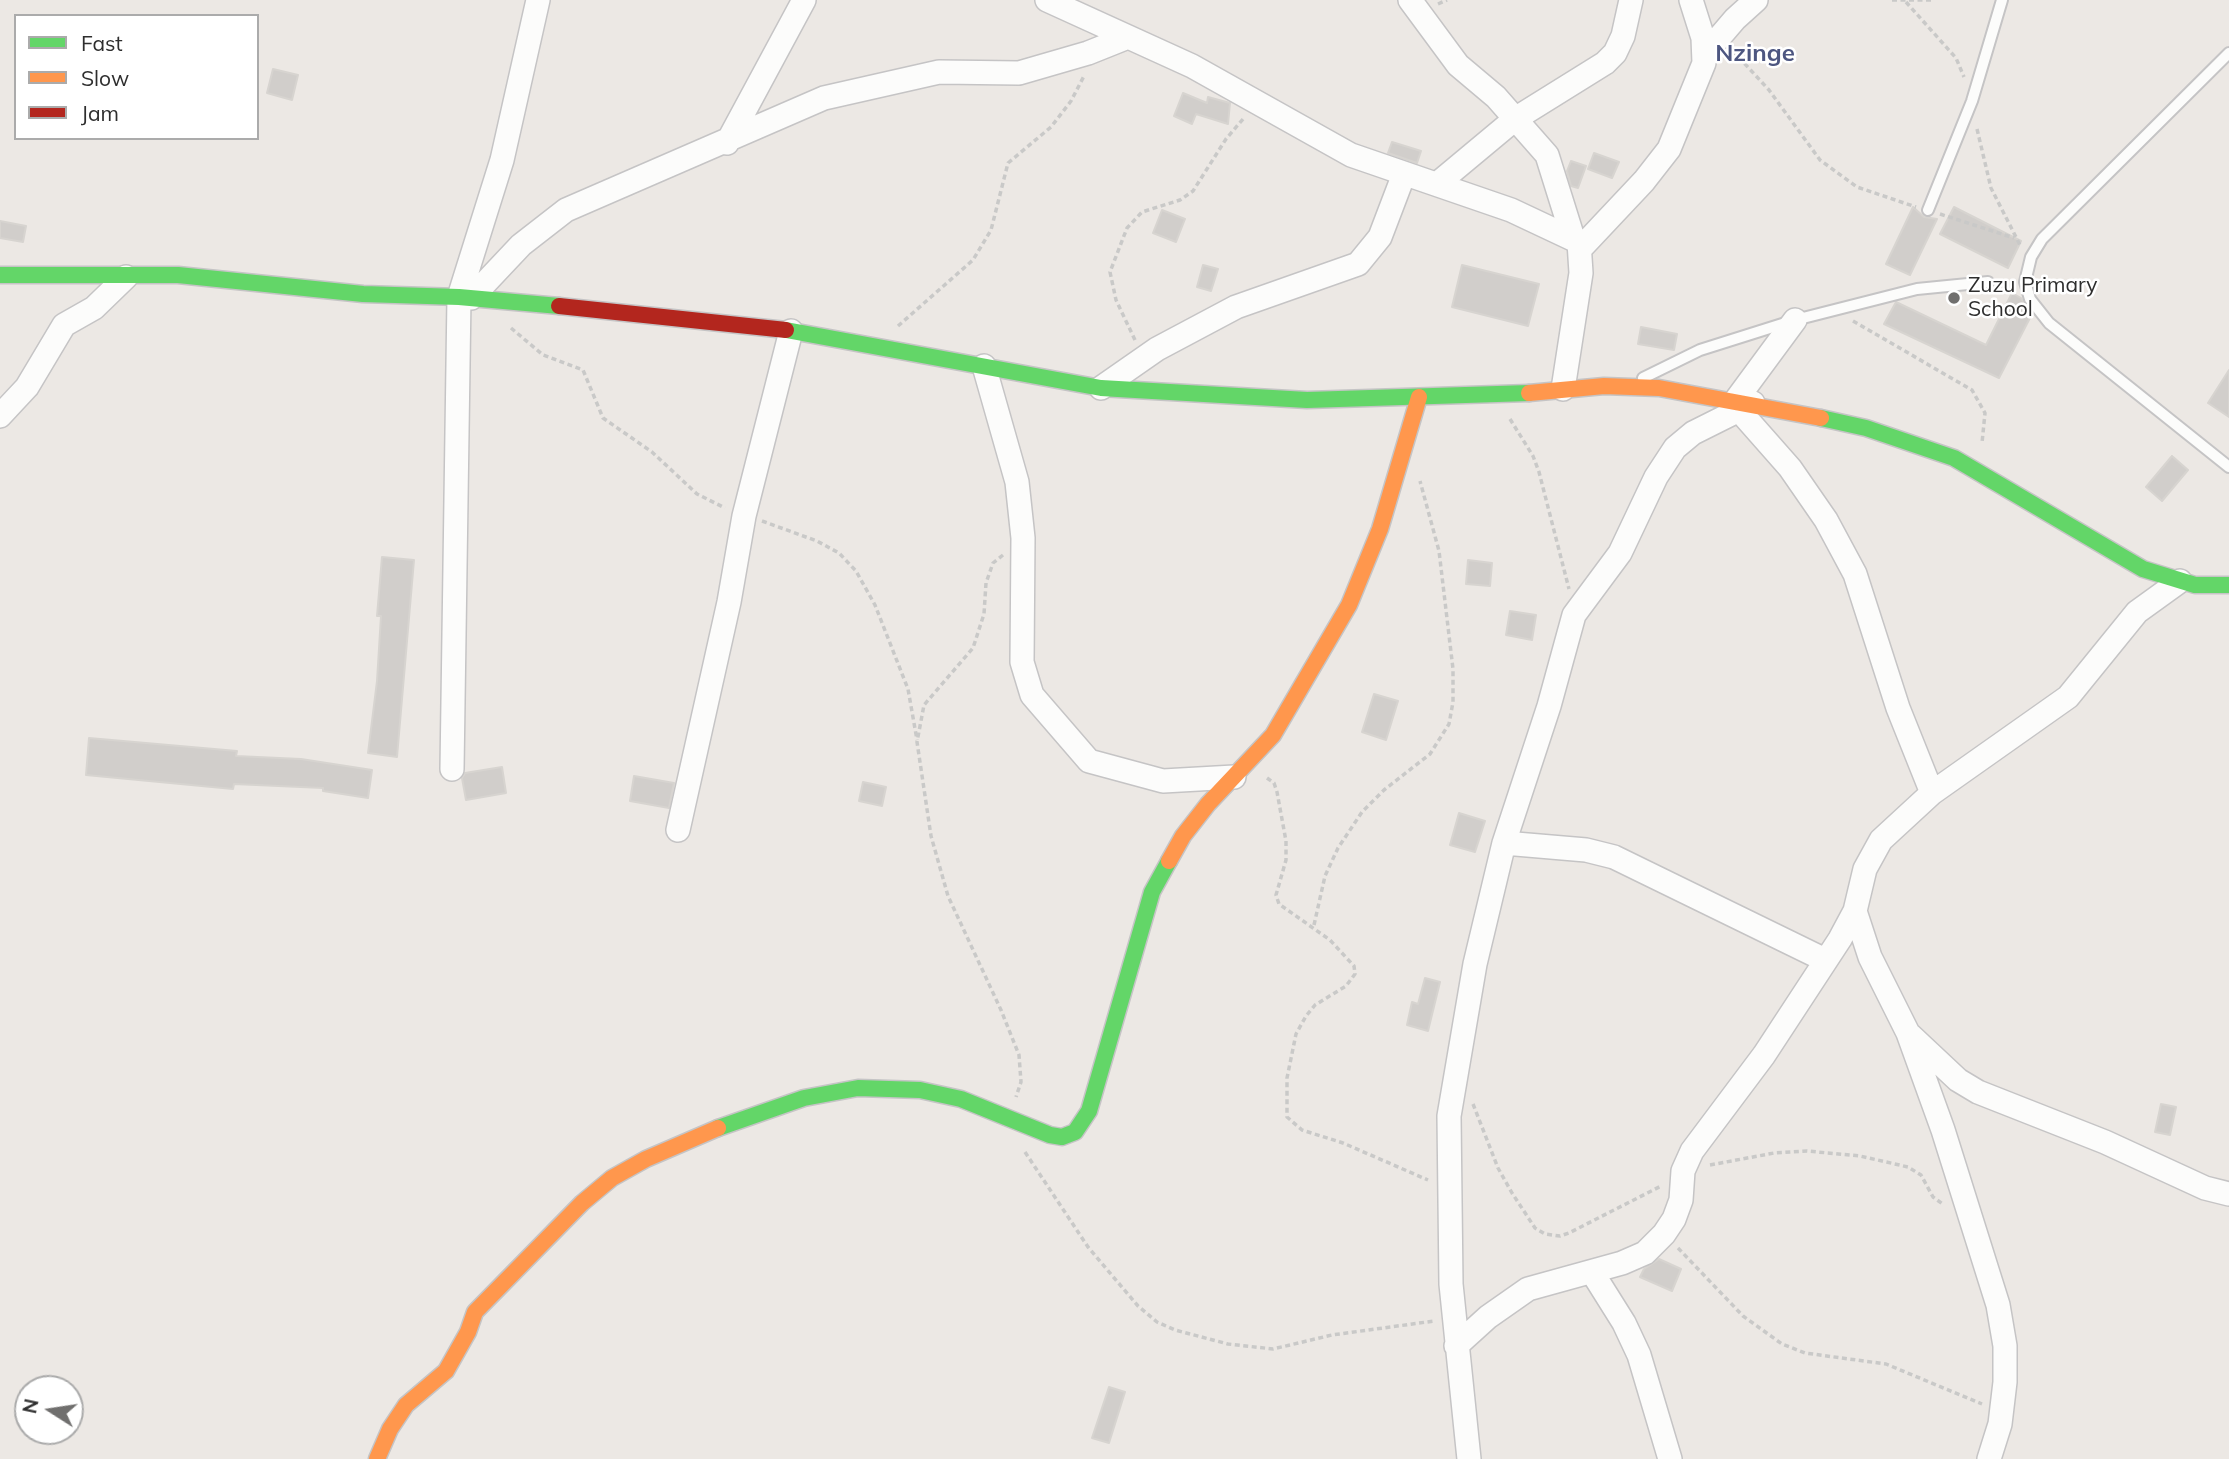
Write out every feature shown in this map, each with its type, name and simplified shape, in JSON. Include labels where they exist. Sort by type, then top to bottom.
[{"type":"street","points":[[452,769],[465,297],[502,160],[538,0]]},
{"type":"street","points":[[727,143],[804,0]]},
{"type":"street","points":[[1047,0],[1260,101],[1263,106],[1351,155],[1540,222],[1577,244]]},
{"type":"street","points":[[1410,0],[1458,65],[1496,97],[1531,133],[1553,167],[1577,244],[1581,273],[1563,389]]},
{"type":"street","points":[[1437,184],[1515,119],[1605,63],[1615,53],[1623,36],[1631,0]]},
{"type":"street","points":[[1691,0],[1703,38],[1712,46]]},
{"type":"street","points":[[1577,244],[1659,165],[1669,149],[1712,46],[1756,0]]},
{"type":"street","points":[[465,297],[521,245],[566,210],[618,186],[727,143],[824,98],[939,72],[1019,73],[1088,53],[1128,37]]},
{"type":"street","points":[[1101,388],[1144,358],[1236,307],[1358,264],[1368,256],[1380,237],[1404,174]]},
{"type":"street","points":[[0,275],[178,275],[363,294],[465,297],[760,325],[1101,388],[1307,400],[1493,396],[1628,386],[1867,428],[1954,458],[1978,470],[2143,569],[2195,585],[2229,585]]},
{"type":"street","points":[[0,416],[27,387],[64,325],[94,307],[126,277]]},
{"type":"street","points":[[1469,1459],[1456,1346],[1448,1193],[1452,1092],[1475,964],[1504,842],[1549,706],[1574,615],[1620,552],[1656,477],[1675,447],[1742,404],[1795,320]]},
{"type":"street","points":[[678,830],[718,656],[744,516],[791,331]]},
{"type":"street","points":[[984,366],[1017,482],[1023,538],[1021,662],[1032,695],[1054,724],[1089,761],[1163,781],[1238,773]]},
{"type":"street","points":[[377,1459],[406,1405],[446,1371],[468,1332],[475,1312],[484,1301],[524,1265],[582,1203],[612,1178],[646,1159],[708,1131],[804,1098],[858,1088],[920,1090],[1010,1116],[1062,1137],[1075,1132],[1089,1111],[1152,892],[1183,836],[1208,804],[1273,735],[1349,605],[1380,529],[1419,397]]},
{"type":"street","points":[[1742,404],[1826,520],[1855,573],[1898,708],[1932,793]]},
{"type":"street","points":[[1456,1346],[1488,1317],[1528,1289],[1592,1272],[1645,1253],[1664,1234],[1674,1219],[1681,1200],[1683,1176],[1692,1151],[1764,1055],[1855,911],[1865,869],[1874,851],[1899,821],[1932,793],[2068,697],[2137,612],[2180,581]]},
{"type":"street","points":[[1504,842],[1586,849],[1614,857],[1825,960]]},
{"type":"street","points":[[1855,911],[1870,957],[1908,1033],[1943,1130],[1965,1204],[1983,1252],[2003,1332],[2005,1382],[2000,1418],[1989,1459]]},
{"type":"street","points":[[1908,1033],[1958,1080],[1978,1092],[2105,1142],[2205,1188],[2229,1194]]},
{"type":"street","points":[[1592,1272],[1624,1323],[1639,1355],[1670,1459]]},
{"type":"street","points":[[2000,1418],[2006,1459]]},
{"type":"lane","points":[[1928,210],[1972,101],[2002,0]]},
{"type":"lane","points":[[2229,53],[2042,239],[2031,257],[2025,282],[2030,299],[2049,323],[2229,467]]},
{"type":"lane","points":[[1628,386],[1700,350],[1795,320],[1836,312],[1917,289],[1988,282]]},
{"type":"path","points":[[1892,0],[1931,0]]},
{"type":"path","points":[[1712,46],[1750,67],[1808,147],[1834,172],[1857,187],[2014,238]]},
{"type":"path","points":[[873,346],[927,304],[972,260],[991,230],[1008,163],[1051,127],[1071,101],[1085,74],[1088,53]]},
{"type":"path","points":[[1144,358],[1116,300],[1110,272],[1115,253],[1127,228],[1142,212],[1168,205],[1193,191],[1226,139],[1260,101]]},
{"type":"path","points":[[1836,312],[1903,346],[1972,390],[1985,413],[1978,470]]},
{"type":"path","points":[[502,323],[520,333],[543,355],[583,370],[603,418],[652,452],[697,494],[744,516],[817,541],[839,553],[856,571],[875,605],[908,690],[931,836],[948,896],[1002,1010],[1019,1055],[1021,1082],[1010,1116]]},
{"type":"path","points":[[1493,396],[1533,456],[1548,499],[1574,615]]},
{"type":"path","points":[[1314,925],[1325,876],[1338,848],[1362,812],[1384,790],[1430,754],[1449,724],[1453,702],[1452,669],[1441,574],[1420,480]]},
{"type":"path","points":[[917,742],[924,705],[973,648],[984,614],[986,583],[993,564],[1023,538]]},
{"type":"path","points":[[1238,773],[1274,783],[1286,841],[1286,860],[1276,895],[1279,904],[1314,925],[1354,966],[1355,974],[1346,986],[1315,1006],[1296,1034],[1287,1078],[1287,1117],[1291,1124],[1302,1130],[1389,1161],[1423,1177],[1448,1193]]},
{"type":"path","points":[[1471,1097],[1498,1168],[1511,1193],[1535,1228],[1545,1234],[1560,1236],[1569,1233],[1683,1176],[1739,1158],[1796,1152],[1832,1152],[1908,1167],[1921,1175],[1933,1197],[1945,1205],[1965,1204]]},
{"type":"path","points":[[1022,1147],[1088,1247],[1138,1306],[1157,1322],[1175,1330],[1228,1344],[1273,1349],[1332,1335],[1454,1318]]},
{"type":"path","points":[[1664,1234],[1698,1266],[1743,1316],[1782,1344],[1805,1353],[1886,1364],[2000,1418]]},
{"type":"building","points":[[273,69],[298,75],[292,100],[267,93]]},
{"type":"building","points":[[1183,93],[1207,103],[1208,97],[1230,103],[1228,124],[1196,114],[1192,124],[1174,116]]},
{"type":"building","points":[[1392,142],[1421,151],[1417,163],[1388,153]]},
{"type":"building","points":[[1594,153],[1619,162],[1612,178],[1588,169]]},
{"type":"building","points":[[1571,161],[1586,166],[1578,188],[1571,186],[1567,171]]},
{"type":"building","points":[[1913,207],[1924,217],[1937,219],[1910,275],[1886,264]]},
{"type":"building","points":[[1954,207],[2021,241],[2008,268],[1940,234]]},
{"type":"building","points":[[1162,210],[1185,219],[1176,242],[1153,233]]},
{"type":"building","points":[[0,221],[26,226],[23,242],[0,238]]},
{"type":"building","points":[[1203,265],[1218,269],[1211,291],[1197,287]]},
{"type":"building","points":[[1462,265],[1539,284],[1528,326],[1452,307]]},
{"type":"building","points":[[2012,293],[2021,298],[2032,314],[1999,378],[1884,324],[1896,302],[1986,345]]},
{"type":"building","points":[[1641,327],[1677,334],[1674,350],[1638,344]]},
{"type":"building","points":[[2229,370],[2229,417],[2208,403]]},
{"type":"building","points":[[2172,456],[2188,470],[2162,501],[2146,487]]},
{"type":"building","points":[[382,557],[414,560],[397,757],[368,753],[377,681],[381,616],[377,616]]},
{"type":"building","points":[[1468,560],[1492,563],[1490,586],[1466,584]]},
{"type":"building","points":[[1510,611],[1536,615],[1532,640],[1506,635]]},
{"type":"building","points":[[1374,694],[1398,701],[1386,740],[1362,732]]},
{"type":"building","points":[[89,738],[237,751],[236,756],[301,759],[372,770],[368,798],[323,791],[323,788],[234,784],[233,789],[86,775]]},
{"type":"building","points":[[502,767],[506,793],[466,800],[462,778],[465,773]]},
{"type":"building","points":[[634,776],[674,783],[669,808],[630,801]]},
{"type":"building","points":[[863,782],[886,787],[882,806],[859,801]]},
{"type":"building","points":[[1459,813],[1485,821],[1475,852],[1450,845]]},
{"type":"building","points":[[1425,978],[1440,982],[1428,1031],[1407,1025],[1412,1002],[1418,1004]]},
{"type":"building","points":[[2161,1104],[2176,1107],[2170,1135],[2155,1132]]},
{"type":"building","points":[[1659,1259],[1681,1269],[1672,1291],[1640,1277],[1644,1269]]},
{"type":"building","points":[[1109,1387],[1125,1392],[1109,1443],[1092,1438]]},
{"type":"traffic: fast","points":[[0,275],[178,275],[363,294],[459,297],[559,306]]},
{"type":"traffic: fast","points":[[786,330],[1101,388],[1307,400],[1529,393]]},
{"type":"traffic: fast","points":[[1821,418],[1866,428],[1954,458],[2143,569],[2195,585],[2229,585]]},
{"type":"traffic: fast","points":[[718,1128],[804,1098],[858,1088],[920,1090],[961,1099],[1050,1135],[1062,1137],[1075,1132],[1089,1111],[1152,892],[1169,861]]},
{"type":"traffic: slow","points":[[1529,393],[1604,386],[1659,388],[1821,418]]},
{"type":"traffic: slow","points":[[1169,861],[1183,836],[1208,804],[1273,735],[1349,605],[1380,529],[1419,397]]},
{"type":"traffic: slow","points":[[377,1459],[390,1429],[406,1405],[446,1371],[468,1332],[475,1312],[582,1203],[612,1178],[646,1159],[718,1128]]},
{"type":"traffic: jam","points":[[559,306],[786,330]]},
{"type":"place","name":"Zuzu Primary School","points":[[1954,298]]},
{"type":"district","name":"Nzinge","points":[[1755,54]]}]
